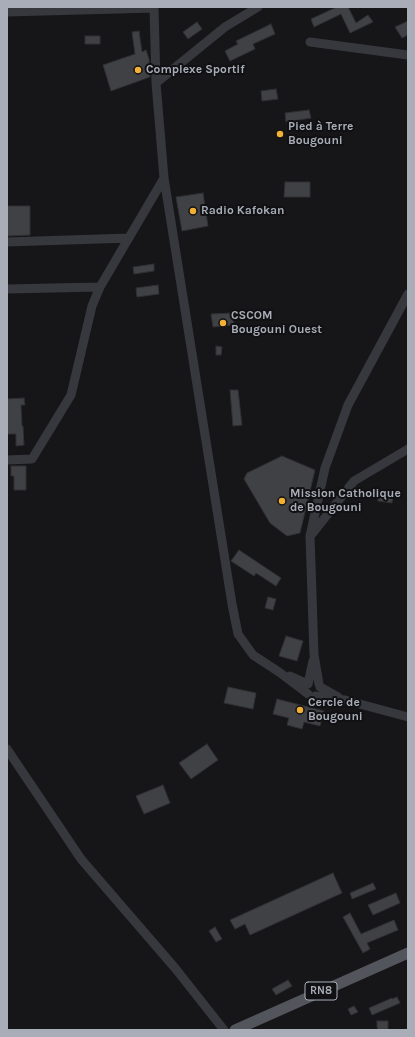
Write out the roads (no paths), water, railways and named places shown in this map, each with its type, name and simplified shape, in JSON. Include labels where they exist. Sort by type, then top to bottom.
[{"type":"main road","name":"RN8","points":[[235,1030],[408,953]]},
{"type":"street","points":[[7,12],[154,7],[156,83],[164,178],[229,588],[238,634],[253,655],[312,695],[345,700],[408,717]]},
{"type":"street","points":[[156,83],[225,27],[258,7]]},
{"type":"street","points":[[310,42],[408,55]]},
{"type":"street","points":[[7,460],[32,459],[71,395],[92,306],[100,287],[164,178]]},
{"type":"street","points":[[7,242],[129,238]]},
{"type":"street","points":[[7,289],[100,287]]},
{"type":"street","points":[[312,695],[320,692],[314,654],[310,536],[325,468],[348,405],[408,294]]},
{"type":"street","points":[[310,536],[354,481],[408,449]]},
{"type":"street","points":[[312,695],[306,689],[314,654]]},
{"type":"street","points":[[279,672],[308,684],[314,682],[345,700]]},
{"type":"street","points":[[7,748],[81,859],[175,968],[224,1030]]},
{"type":"place","name":"Complexe Sportif","points":[[138,70]]},
{"type":"place","name":"Pied à Terre Bougouni","points":[[280,134]]},
{"type":"place","name":"Radio Kafokan","points":[[193,211]]},
{"type":"place","name":"CSCOM Bougouni Ouest","points":[[223,323]]},
{"type":"place","name":"Mission Catholique de Bougouni","points":[[282,501]]},
{"type":"place","name":"Cercle de Bougouni","points":[[300,710]]}]
